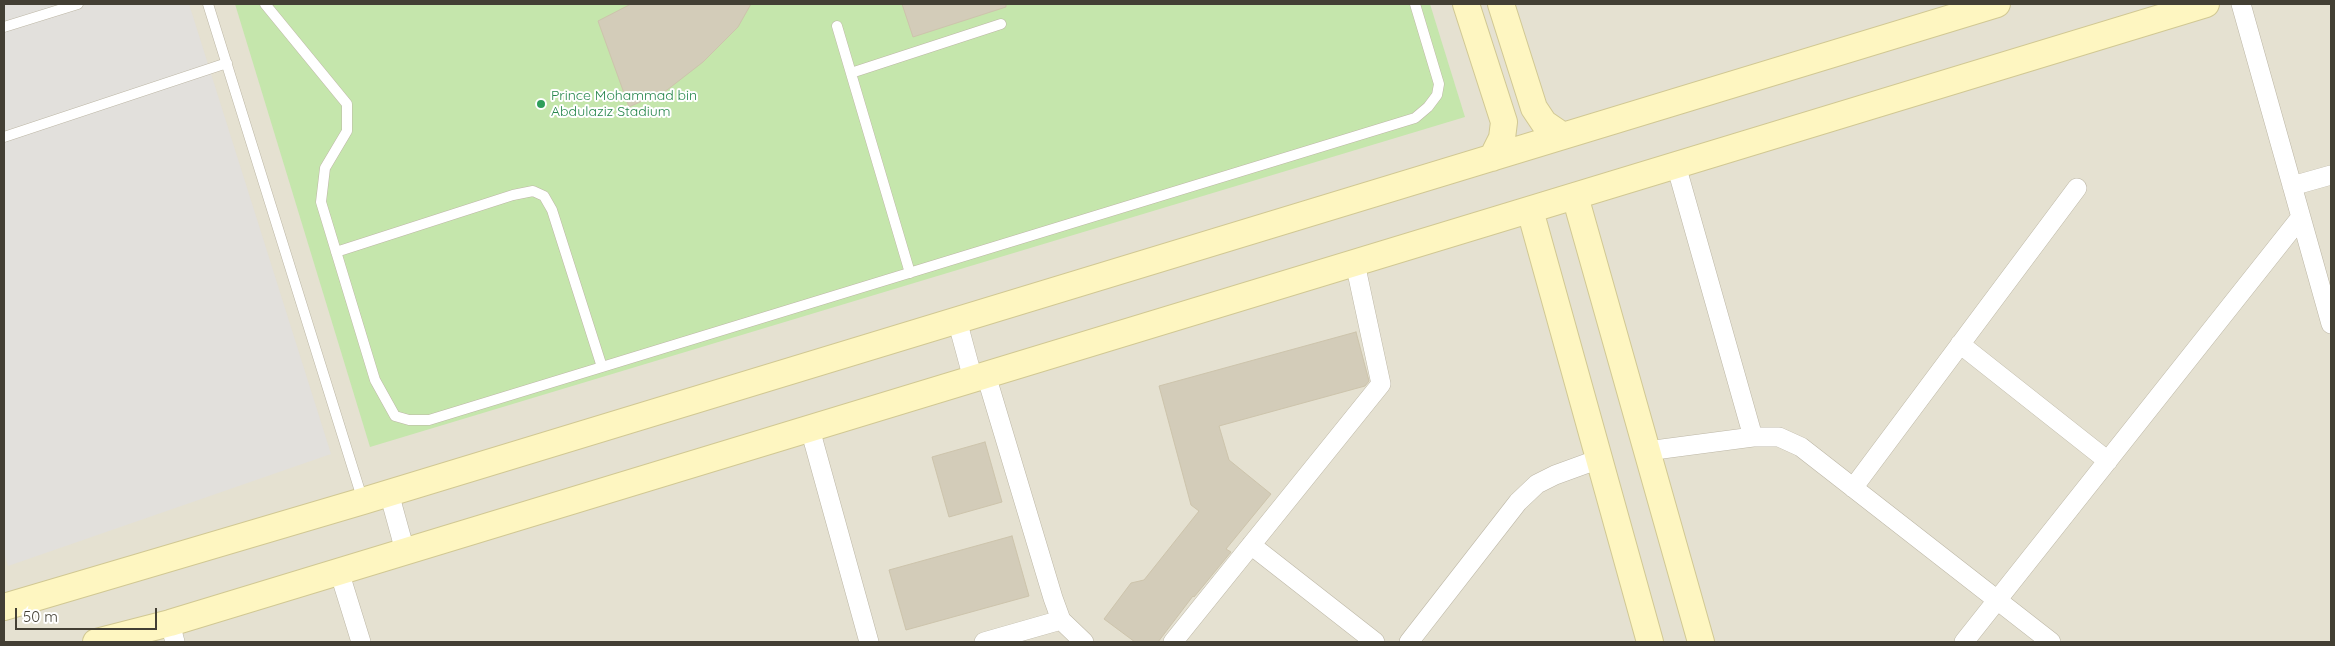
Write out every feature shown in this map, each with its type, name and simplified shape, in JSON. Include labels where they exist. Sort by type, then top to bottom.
[{"type":"street","points":[[1466,4],[1504,122],[1502,138],[1492,158]]},
{"type":"street","points":[[1501,4],[1534,108],[1544,123],[1563,136]]},
{"type":"street","points":[[4,607],[363,501],[1997,4]]},
{"type":"street","points":[[96,642],[172,632],[339,571],[2206,4]]},
{"type":"street","points":[[2241,4],[2331,324]]},
{"type":"street","points":[[1676,165],[1753,437]]},
{"type":"street","points":[[2292,186],[2331,175]]},
{"type":"street","points":[[1853,488],[2077,188]]},
{"type":"street","points":[[1575,196],[1701,642]]},
{"type":"street","points":[[1530,210],[1650,642]]},
{"type":"street","points":[[1964,642],[2301,217]]},
{"type":"street","points":[[1172,642],[1381,384],[1355,263]]},
{"type":"street","points":[[957,320],[980,377],[1052,598],[1061,620],[1084,642]]},
{"type":"street","points":[[1960,344],[2108,460]]},
{"type":"street","points":[[810,429],[869,642]]},
{"type":"street","points":[[1647,451],[1753,437],[1779,438],[1801,447],[2051,642]]},
{"type":"street","points":[[1409,642],[1518,502],[1537,484],[1555,475],[1599,459]]},
{"type":"street","points":[[389,493],[405,551]]},
{"type":"street","points":[[1251,545],[1374,642]]},
{"type":"street","points":[[339,571],[360,642]]},
{"type":"street","points":[[984,642],[1061,620]]},
{"type":"lane","points":[[4,27],[78,4]]},
{"type":"lane","points":[[208,4],[363,501]]},
{"type":"lane","points":[[265,4],[347,104],[347,131],[325,168],[321,202],[375,380],[395,416],[409,420],[429,420],[1415,118],[1428,107],[1437,95],[1439,84],[1415,4]]},
{"type":"lane","points":[[851,73],[1001,24]]},
{"type":"lane","points":[[837,26],[910,273]]},
{"type":"lane","points":[[4,137],[227,63]]},
{"type":"lane","points":[[336,252],[514,195],[534,191],[544,196],[552,210],[602,367]]},
{"type":"shaded area","points":[[4,4],[2331,4],[2331,642],[4,642]]},
{"type":"shaded area","points":[[4,4],[189,4],[331,454],[8,566],[4,552]]},
{"type":"green space","points":[[235,4],[1430,4],[1465,117],[370,447]]},
{"type":"building","points":[[631,4],[751,4],[738,27],[703,62],[667,90],[629,107],[598,21]]},
{"type":"building","points":[[902,4],[1006,4],[1006,7],[913,37]]},
{"type":"building","points":[[1356,332],[1369,381],[1365,386],[1219,426],[1229,460],[1271,494],[1226,549],[1231,552],[1193,596],[1158,642],[1135,642],[1104,619],[1131,583],[1144,580],[1199,511],[1191,505],[1159,386]]},
{"type":"building","points":[[985,442],[1002,502],[949,517],[932,457]]},
{"type":"building","points":[[1012,536],[1029,596],[906,630],[889,570]]},
{"type":"place","name":"Prince Mohammad bin Abdulaziz Stadium","points":[[541,104]]}]
